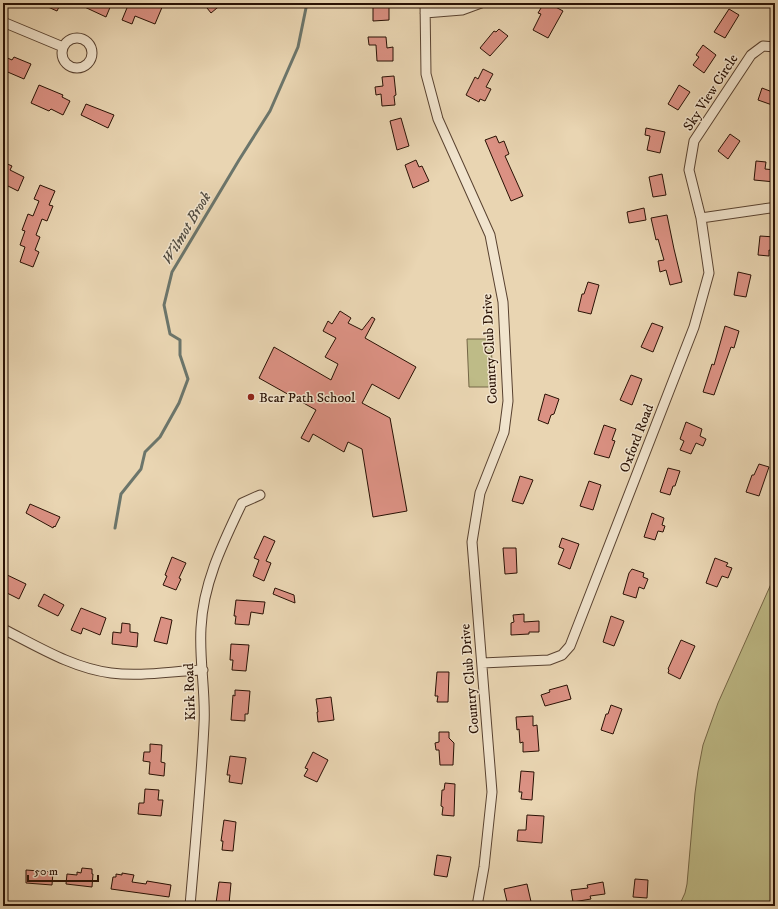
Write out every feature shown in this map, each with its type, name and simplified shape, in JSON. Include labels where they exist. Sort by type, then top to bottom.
[{"type":"street","name":"Country Club Drive","points":[[425,3],[426,74],[438,119],[490,235],[503,302],[508,401],[504,432],[480,493],[472,542],[492,792],[484,867],[477,906]]},
{"type":"street","points":[[425,13],[462,10],[481,3]]},
{"type":"street","points":[[3,22],[63,47]]},
{"type":"street","name":"Sky View Circle","points":[[701,218],[689,170],[694,141],[751,55],[763,46],[775,47]]},
{"type":"street","points":[[701,218],[770,208],[775,209]]},
{"type":"street","name":"Oxford Road","points":[[482,663],[549,660],[562,655],[570,646],[694,327],[709,273],[701,218]]},
{"type":"street","name":"Kirk Road","points":[[190,906],[204,727],[201,646],[204,598],[212,572],[242,503],[260,495]]},
{"type":"street","points":[[3,629],[50,652],[94,670],[130,674],[203,670]]},
{"type":"shaded area","points":[[467,339],[491,339],[493,387],[469,387]]},
{"type":"shaded area","points":[[775,575],[775,906],[679,906],[687,884],[695,793],[703,745],[718,703]]},
{"type":"building","points":[[39,3],[61,3],[57,11]]},
{"type":"building","points":[[76,3],[107,3],[111,5],[106,17]]},
{"type":"building","points":[[129,3],[158,3],[163,5],[155,24],[135,16],[132,24],[122,20]]},
{"type":"building","points":[[203,3],[223,3],[211,13]]},
{"type":"building","points":[[373,3],[387,3],[387,5],[389,5],[389,20],[373,21]]},
{"type":"building","points":[[544,3],[548,3],[563,11],[548,38],[533,30],[541,14],[538,13]]},
{"type":"building","points":[[729,9],[739,15],[725,38],[714,32]]},
{"type":"building","points":[[499,29],[508,36],[490,56],[480,48],[494,31],[496,32]]},
{"type":"building","points":[[368,37],[386,37],[387,48],[393,47],[393,61],[377,61],[376,45],[369,45]]},
{"type":"building","points":[[703,45],[716,55],[704,73],[693,65],[699,57],[696,55]]},
{"type":"building","points":[[3,56],[12,60],[14,57],[31,64],[24,79],[3,70]]},
{"type":"building","points":[[483,69],[493,74],[486,87],[491,89],[485,101],[480,99],[479,102],[466,95],[475,77],[478,79]]},
{"type":"building","points":[[394,76],[396,95],[394,96],[395,105],[382,106],[381,94],[376,95],[375,87],[383,86],[382,77]]},
{"type":"building","points":[[39,85],[63,95],[62,97],[70,101],[63,115],[51,109],[49,111],[31,103]]},
{"type":"building","points":[[679,85],[690,92],[678,110],[668,104]]},
{"type":"building","points":[[762,88],[775,93],[775,106],[758,100]]},
{"type":"building","points":[[86,104],[114,115],[108,128],[81,115]]},
{"type":"building","points":[[401,118],[409,146],[397,150],[390,121]]},
{"type":"building","points":[[646,128],[665,132],[660,153],[647,150],[650,136],[645,135]]},
{"type":"building","points":[[730,134],[740,141],[728,159],[718,151]]},
{"type":"building","points":[[496,136],[499,143],[504,141],[509,154],[505,156],[523,196],[511,201],[485,140]]},
{"type":"building","points":[[416,160],[419,167],[422,166],[429,181],[413,188],[405,165]]},
{"type":"building","points":[[756,161],[766,162],[765,169],[775,170],[775,182],[754,180]]},
{"type":"building","points":[[3,162],[12,166],[10,170],[24,177],[18,191],[4,184],[3,186]]},
{"type":"building","points":[[662,174],[666,195],[653,197],[649,177]]},
{"type":"building","points":[[40,185],[55,191],[49,205],[53,206],[47,221],[42,219],[36,235],[40,237],[35,250],[39,252],[33,267],[20,262],[25,247],[20,245],[25,231],[22,230],[28,214],[33,216],[39,201],[34,199]]},
{"type":"building","points":[[644,208],[646,220],[629,223],[627,212]]},
{"type":"building","points":[[667,215],[682,282],[670,285],[666,270],[660,272],[658,261],[664,260],[658,239],[656,240],[651,218]]},
{"type":"building","points":[[760,236],[775,237],[775,251],[769,250],[769,256],[758,255]]},
{"type":"building","points":[[738,272],[751,275],[746,297],[734,295]]},
{"type":"building","points":[[588,282],[599,285],[591,314],[578,311],[582,294],[584,294]]},
{"type":"building","name":"Bear Path School","points":[[340,311],[351,318],[348,323],[362,330],[372,317],[375,319],[365,338],[416,367],[399,399],[372,384],[362,403],[390,418],[407,511],[373,517],[362,449],[348,442],[344,452],[313,434],[309,442],[301,438],[316,410],[259,378],[274,347],[331,380],[338,364],[325,357],[336,338],[323,331],[328,321],[332,324]]},
{"type":"building","points":[[652,323],[663,327],[653,352],[641,347]]},
{"type":"building","points":[[725,326],[739,331],[734,348],[731,347],[714,395],[703,392],[712,364],[714,365]]},
{"type":"building","points":[[631,375],[642,379],[632,405],[620,400]]},
{"type":"building","points":[[545,394],[559,399],[554,414],[551,415],[548,424],[538,420]]},
{"type":"building","points":[[686,422],[702,429],[700,436],[706,439],[703,446],[696,443],[691,454],[680,450],[684,441],[680,439]]},
{"type":"building","points":[[604,425],[616,429],[612,440],[615,441],[609,458],[594,454]]},
{"type":"building","points":[[759,464],[769,467],[759,496],[746,492],[752,475],[754,475]]},
{"type":"building","points":[[668,468],[680,471],[670,495],[660,492]]},
{"type":"building","points":[[520,476],[533,480],[523,504],[512,501]]},
{"type":"building","points":[[589,481],[601,485],[593,510],[580,506]]},
{"type":"building","points":[[30,504],[60,517],[55,527],[54,526],[53,528],[26,513]]},
{"type":"building","points":[[652,513],[664,518],[662,525],[665,526],[663,532],[658,531],[655,540],[644,537]]},
{"type":"building","points":[[264,536],[275,541],[266,561],[271,563],[264,581],[253,576],[259,560],[254,558]]},
{"type":"building","points":[[562,538],[579,544],[570,569],[558,564],[564,549],[559,547]]},
{"type":"building","points":[[503,548],[516,548],[517,573],[505,574]]},
{"type":"building","points":[[172,557],[186,563],[179,578],[181,579],[176,590],[163,585]]},
{"type":"building","points":[[715,558],[728,563],[726,566],[732,568],[728,578],[722,576],[717,587],[706,583]]},
{"type":"building","points":[[632,569],[644,573],[643,577],[648,579],[644,589],[639,587],[636,598],[623,594],[629,573]]},
{"type":"building","points":[[3,573],[26,584],[19,599],[3,591]]},
{"type":"building","points":[[275,588],[294,595],[295,603],[273,594]]},
{"type":"building","points":[[44,594],[64,605],[58,616],[38,606]]},
{"type":"building","points":[[236,600],[265,602],[263,614],[251,612],[249,625],[235,624],[236,616],[234,616]]},
{"type":"building","points":[[81,608],[106,618],[100,635],[83,628],[81,634],[71,630]]},
{"type":"building","points":[[524,614],[524,622],[539,621],[539,632],[511,635],[511,623],[514,622],[513,615]]},
{"type":"building","points":[[611,616],[624,621],[614,646],[603,642]]},
{"type":"building","points":[[161,617],[172,620],[167,644],[154,641]]},
{"type":"building","points":[[122,623],[130,624],[130,632],[138,633],[137,647],[112,644],[113,632],[121,633]]},
{"type":"building","points":[[681,640],[695,646],[680,679],[668,673],[668,669]]},
{"type":"building","points":[[231,644],[249,645],[246,671],[232,670],[233,660],[230,660]]},
{"type":"building","points":[[437,672],[449,672],[448,702],[437,702],[438,696],[435,696]]},
{"type":"building","points":[[567,685],[571,699],[545,706],[541,695],[550,692],[549,690]]},
{"type":"building","points":[[235,690],[250,691],[248,714],[245,714],[245,721],[231,720],[233,695],[235,696]]},
{"type":"building","points":[[331,697],[334,720],[318,722],[316,699]]},
{"type":"building","points":[[611,705],[622,709],[613,734],[601,730],[606,714],[608,714]]},
{"type":"building","points":[[533,716],[533,726],[537,725],[539,751],[523,752],[523,742],[520,743],[516,717]]},
{"type":"building","points":[[439,732],[449,732],[449,738],[454,743],[453,765],[440,765],[439,750],[436,750],[435,743],[439,742]]},
{"type":"building","points":[[150,744],[162,745],[161,762],[165,763],[164,776],[149,774],[150,762],[143,761],[144,752],[150,752]]},
{"type":"building","points":[[313,752],[328,760],[317,782],[304,776],[308,769],[305,768]]},
{"type":"building","points":[[230,756],[246,758],[242,784],[229,782],[230,775],[227,775]]},
{"type":"building","points":[[521,771],[534,772],[532,800],[521,799],[522,792],[519,792]]},
{"type":"building","points":[[445,783],[455,784],[454,816],[442,815],[442,790],[444,790]]},
{"type":"building","points":[[145,789],[159,790],[158,800],[163,800],[161,816],[138,814],[139,803],[144,803]]},
{"type":"building","points":[[527,815],[544,816],[542,843],[517,841],[518,830],[526,830]]},
{"type":"building","points":[[224,820],[236,822],[233,851],[222,850],[223,841],[221,841]]},
{"type":"building","points":[[437,855],[451,857],[447,877],[434,875]]},
{"type":"building","points":[[82,868],[92,869],[92,887],[66,884],[67,874],[77,875],[77,872],[81,873]]},
{"type":"building","points":[[26,870],[53,872],[52,885],[26,883]]},
{"type":"building","points":[[122,873],[134,875],[132,882],[146,884],[147,881],[171,885],[169,897],[111,889],[113,877],[116,877],[116,874],[122,875]]},
{"type":"building","points":[[635,879],[648,880],[647,898],[633,897]]},
{"type":"building","points":[[219,882],[231,883],[229,904],[216,903]]},
{"type":"building","points":[[603,882],[605,894],[590,896],[591,899],[573,902],[571,890],[588,888],[587,885]]},
{"type":"building","points":[[527,884],[532,906],[508,906],[504,889]]},
{"type":"waterway","name":"Wilmot Brook","points":[[115,528],[121,494],[141,469],[145,452],[160,437],[179,403],[188,379],[180,355],[180,340],[170,334],[164,305],[172,272],[270,111],[298,47],[307,3]]},
{"type":"place","name":"Bear Path School","points":[[251,397]]}]
